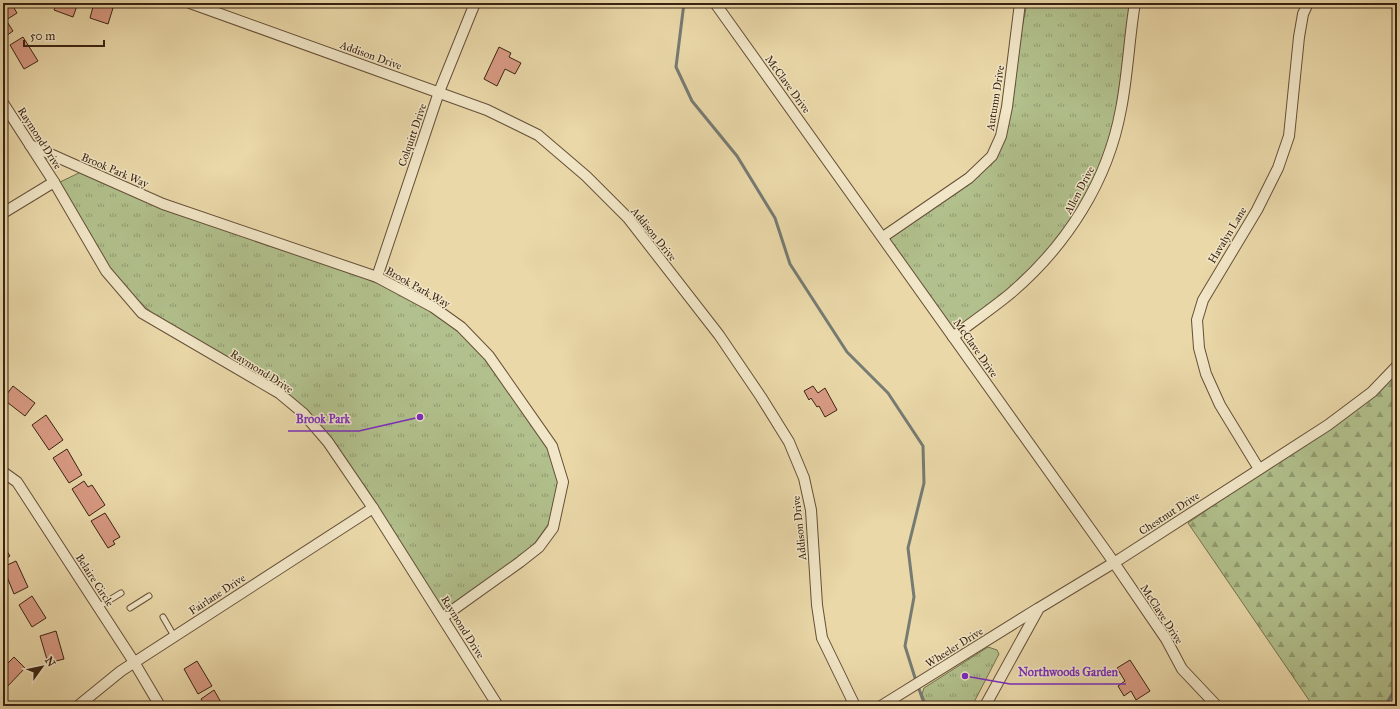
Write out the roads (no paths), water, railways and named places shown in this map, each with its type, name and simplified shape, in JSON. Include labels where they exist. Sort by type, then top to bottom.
[{"type":"street","name":"Addison Drive","points":[[190,3],[439,92],[486,110],[538,135],[586,176],[628,218],[719,335],[761,397],[788,442],[804,478],[811,510],[817,605],[822,638],[855,706]]},
{"type":"street","name":"Colquitt Drive","points":[[377,277],[439,92],[475,3]]},
{"type":"street","name":"McClave Drive","points":[[716,3],[1114,562],[1166,639],[1182,669],[1217,706]]},
{"type":"street","name":"Autumn Drive","points":[[883,236],[968,178],[992,156],[1001,136],[1007,107],[1020,3]]},
{"type":"street","name":"Allen Drive","points":[[953,337],[1011,293],[1039,267],[1069,232],[1094,191],[1108,159],[1121,109],[1135,3]]},
{"type":"street","name":"Havalyn Lane","points":[[1259,469],[1220,405],[1206,374],[1198,348],[1197,320],[1204,300],[1257,210],[1280,161],[1289,136],[1299,37],[1308,3]]},
{"type":"street","name":"Raymond Drive","points":[[3,103],[54,182],[106,271],[142,313],[279,393],[303,413],[328,442],[443,617],[498,706]]},
{"type":"street","name":"Brook Park Way","points":[[30,145],[78,168],[163,204],[377,277],[433,307],[461,327],[489,356],[552,446],[563,482],[553,528],[539,547],[443,617]]},
{"type":"street","points":[[3,213],[54,182]]},
{"type":"street","name":"Chestnut Drive","points":[[1039,608],[1114,562],[1328,425],[1372,392],[1397,366]]},
{"type":"street","name":"Belaire Circle","points":[[3,472],[17,482],[134,662],[160,706]]},
{"type":"street","name":"Fairlane Drive","points":[[78,706],[120,671],[372,508]]},
{"type":"street","points":[[986,706],[1039,608]]},
{"type":"street","name":"Wheeler Drive","points":[[881,706],[1039,608]]},
{"type":"lane","points":[[98,607],[121,593]]},
{"type":"lane","points":[[130,608],[150,596]]},
{"type":"lane","points":[[163,617],[174,636]]},
{"type":"waterway","points":[[684,3],[676,67],[692,101],[737,156],[775,218],[790,264],[847,352],[888,393],[923,446],[924,483],[908,548],[914,597],[905,646],[916,681]]},
{"type":"waterway","points":[[918,686],[925,706]]},
{"type":"waterway","points":[[1385,706],[1397,686]]},
{"type":"place","name":"Brook Park","points":[[420,417]]},
{"type":"place","name":"Northwoods Garden","points":[[965,676]]}]
